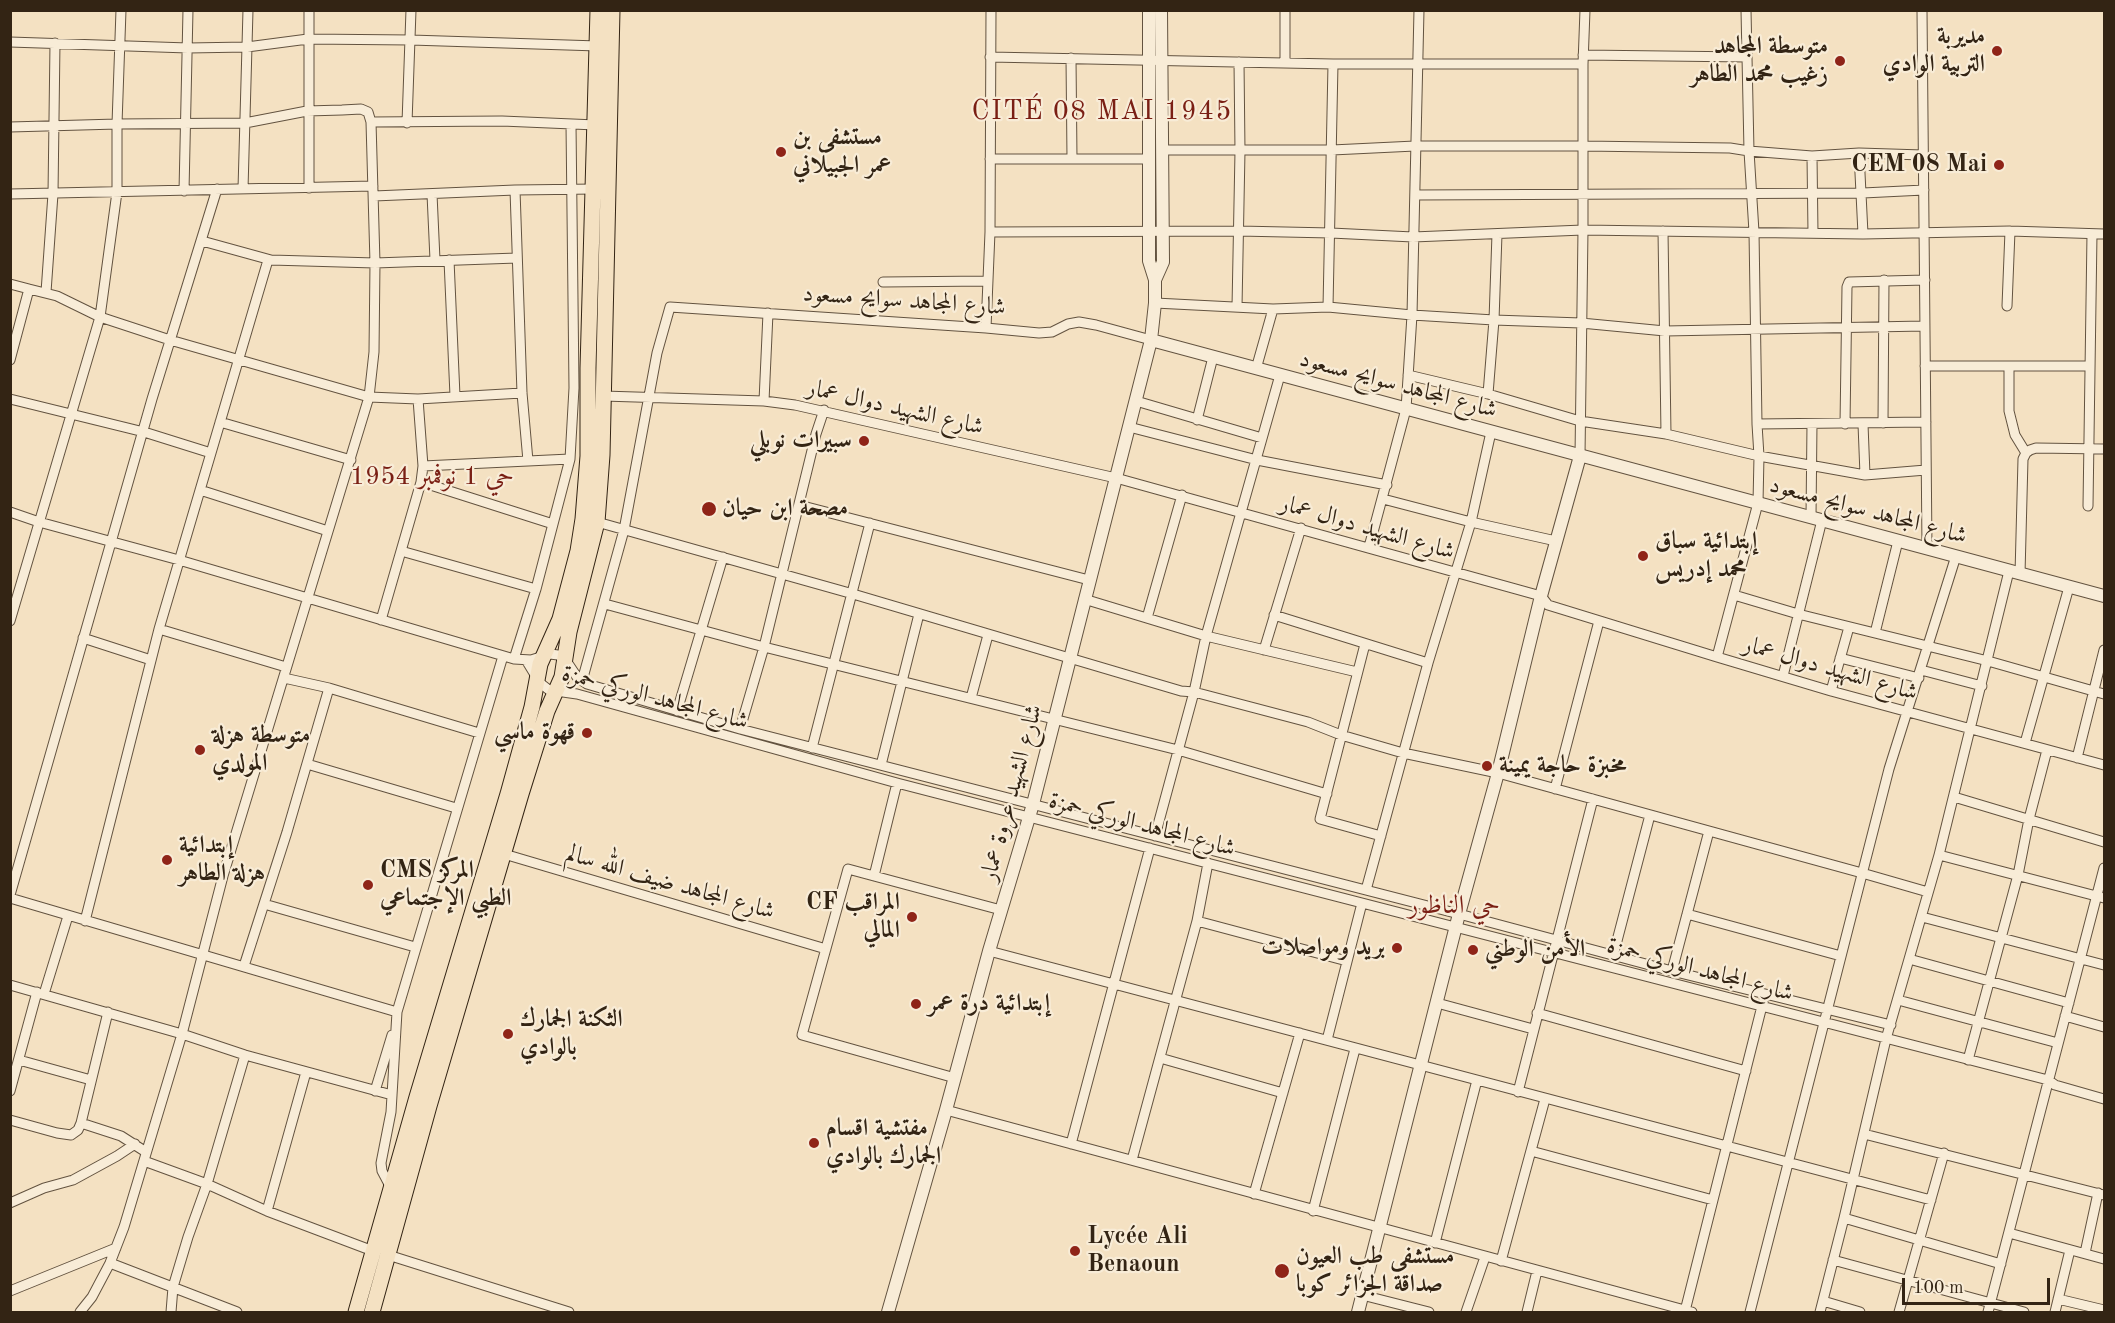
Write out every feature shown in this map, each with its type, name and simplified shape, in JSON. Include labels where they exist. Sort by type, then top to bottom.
[{"type":"main road","points":[[356,1312],[454,968],[508,794],[543,656],[560,619],[578,551],[588,456],[598,10]]},
{"type":"main road","points":[[372,1312],[429,1106],[504,854],[547,711],[562,677],[569,632],[597,522],[603,396],[612,10]]},
{"type":"street","points":[[10,621],[100,317],[117,192],[121,10]]},
{"type":"street","points":[[184,191],[188,10]]},
{"type":"street","points":[[243,189],[248,10]]},
{"type":"street","points":[[309,10],[307,111],[309,188]]},
{"type":"street","points":[[407,123],[411,10]]},
{"type":"street","points":[[986,328],[990,232],[991,10]]},
{"type":"street","name":"شارع الشهيد عروة عمار","points":[[888,1312],[1031,810],[1151,340],[1155,280],[1162,262],[1163,232],[1162,150],[1149,10]]},
{"type":"street","name":"شارع الشهيد عروة عمار","points":[[1155,280],[1150,268],[1148,232],[1149,159],[1155,60],[1161,10]]},
{"type":"street","points":[[1285,10],[1285,63]]},
{"type":"street","points":[[1369,547],[1406,409],[1412,315],[1419,10]]},
{"type":"street","points":[[1358,1312],[1498,773],[1541,596],[1580,456],[1585,10]]},
{"type":"street","points":[[1717,657],[1758,503],[1754,232],[1749,151],[1746,10]]},
{"type":"street","points":[[1922,10],[1927,548]]},
{"type":"street","points":[[10,42],[188,48],[247,47],[308,39],[598,46]]},
{"type":"street","points":[[46,292],[53,194],[55,43]]},
{"type":"street","points":[[990,57],[1333,64],[1747,57]]},
{"type":"street","points":[[1071,58],[1072,159]]},
{"type":"street","points":[[1237,307],[1239,62]]},
{"type":"street","points":[[1328,307],[1333,64]]},
{"type":"street","points":[[10,127],[245,123],[307,111],[361,109],[368,112],[371,122],[375,263],[374,352],[369,397],[223,876],[182,1034],[124,1227],[110,1263],[92,1297],[80,1312]]},
{"type":"street","points":[[371,122],[456,121],[596,125]]},
{"type":"street","points":[[514,659],[536,589],[570,459],[574,388],[572,124]]},
{"type":"street","points":[[1162,150],[1583,146],[1730,148],[1812,156],[1859,153],[1923,155]]},
{"type":"street","points":[[1859,153],[1863,193],[1863,234]]},
{"type":"street","points":[[1812,156],[1813,233]]},
{"type":"street","points":[[990,159],[1149,159]]},
{"type":"street","points":[[10,194],[309,188],[432,194],[595,189]]},
{"type":"street","points":[[217,189],[170,340],[10,896],[68,916],[244,966],[396,1017]]},
{"type":"street","points":[[515,190],[522,393],[528,461]]},
{"type":"street","points":[[1415,195],[1863,193],[1924,190]]},
{"type":"street","points":[[432,194],[435,260]]},
{"type":"street","points":[[990,232],[1239,231],[1413,237],[1583,230],[1863,234],[2010,231],[2104,234]]},
{"type":"street","points":[[1663,231],[1666,434]]},
{"type":"street","points":[[2007,306],[2010,231]]},
{"type":"street","points":[[1488,394],[1494,320],[1497,234]]},
{"type":"street","points":[[2088,506],[2092,234]]},
{"type":"street","points":[[202,241],[268,260],[375,263],[517,258]]},
{"type":"street","points":[[85,921],[159,630],[268,260]]},
{"type":"street","points":[[449,260],[455,396]]},
{"type":"street","points":[[1883,423],[1884,280]]},
{"type":"street","points":[[1845,424],[1847,287],[1849,282],[1925,280]]},
{"type":"street","points":[[883,282],[988,281]]},
{"type":"street","points":[[10,284],[46,292],[100,317],[170,340],[369,397],[418,399],[522,393]]},
{"type":"street","points":[[10,360],[29,289]]},
{"type":"street","points":[[1155,303],[1273,309],[1328,307],[1412,315],[1581,323],[1665,331],[1924,326]]},
{"type":"street","name":"شارع المجاهد سوايح مسعود","points":[[650,396],[657,353],[670,307],[1039,333],[1052,332],[1068,324],[1079,322],[2104,596]]},
{"type":"street","points":[[1256,369],[1273,309]]},
{"type":"street","points":[[764,400],[768,313]]},
{"type":"street","points":[[1197,420],[1212,357]]},
{"type":"street","points":[[1925,366],[2090,366]]},
{"type":"street","points":[[2009,366],[2009,411],[2015,435],[2026,453]]},
{"type":"street","points":[[1155,836],[1194,692],[1206,636],[1280,375]]},
{"type":"street","points":[[1408,375],[1488,394],[1580,421],[1666,434],[1813,466],[1864,475],[1926,470]]},
{"type":"street","name":"شارع الشهيد دوال عمار","points":[[603,396],[764,400],[824,410],[1116,478],[1541,596],[1548,605],[1717,657],[1832,691],[2104,765]]},
{"type":"street","points":[[582,681],[624,530],[650,396]]},
{"type":"street","points":[[10,399],[144,432],[211,453]]},
{"type":"street","points":[[381,620],[421,482],[423,466],[418,399]]},
{"type":"street","points":[[1136,401],[1262,438]]},
{"type":"street","points":[[740,729],[764,647],[816,434],[824,410]]},
{"type":"street","points":[[220,422],[351,460]]},
{"type":"street","points":[[1757,424],[1926,422]]},
{"type":"street","points":[[1863,423],[1864,475]]},
{"type":"street","points":[[1783,676],[1817,519],[1812,424]]},
{"type":"street","points":[[1129,428],[1257,460],[1387,485]]},
{"type":"street","points":[[1366,890],[1428,663],[1470,522],[1491,432]]},
{"type":"street","points":[[1820,1312],[1886,1039],[1939,855],[1988,661],[2015,572],[2023,459],[2026,453],[2036,448],[2104,450]]},
{"type":"street","points":[[423,466],[570,459]]},
{"type":"street","points":[[421,482],[554,524]]},
{"type":"street","points":[[200,490],[328,531]]},
{"type":"street","points":[[1147,618],[1182,495]]},
{"type":"street","points":[[1383,499],[1470,522],[1556,541]]},
{"type":"street","points":[[799,505],[1089,580]]},
{"type":"street","points":[[10,512],[503,656],[526,660]]},
{"type":"street","points":[[597,522],[853,594],[1181,691],[1194,692],[1308,722],[1341,735],[1404,753],[1498,773],[1928,892]]},
{"type":"street","points":[[812,748],[870,524]]},
{"type":"street","points":[[1264,650],[1301,528]]},
{"type":"street","points":[[1875,633],[1898,541]]},
{"type":"street","points":[[401,550],[536,589]]},
{"type":"street","points":[[1750,1312],[1889,769],[1956,556]]},
{"type":"street","points":[[677,711],[723,557]]},
{"type":"street","points":[[2025,743],[2069,587]]},
{"type":"street","points":[[1734,595],[1798,614],[1988,661],[2104,694]]},
{"type":"street","points":[[1084,599],[1206,636],[1357,672]]},
{"type":"street","points":[[605,604],[764,647],[1178,750],[1327,794]]},
{"type":"street","points":[[881,765],[919,614]]},
{"type":"street","points":[[1274,615],[1428,663]]},
{"type":"street","points":[[1555,789],[1599,621]]},
{"type":"street","points":[[1832,691],[1849,627]]},
{"type":"street","points":[[159,630],[286,667]]},
{"type":"street","points":[[971,698],[988,635]]},
{"type":"street","points":[[83,638],[151,660]]},
{"type":"street","points":[[1365,644],[1320,819],[1381,836]]},
{"type":"street","points":[[2077,758],[2104,650]]},
{"type":"street","name":"شارع المجاهد الوركي حمزة","points":[[1891,1025],[1828,1011],[1556,940],[1458,920],[1362,903],[1150,848],[1031,810],[881,765],[740,729],[592,686],[582,681],[565,659],[554,654],[526,660],[537,680],[546,688],[589,697],[897,783],[1031,810],[1155,836],[1366,890],[1458,920],[1554,951],[2048,1080],[2055,1085],[2104,1099]]},
{"type":"street","points":[[375,1090],[415,947],[503,656]]},
{"type":"street","points":[[1840,658],[1982,686]]},
{"type":"street","points":[[284,678],[329,688],[479,733]]},
{"type":"street","points":[[244,966],[329,688]]},
{"type":"street","points":[[1968,1060],[2018,876],[2029,819],[2047,750]]},
{"type":"street","points":[[307,764],[456,808]]},
{"type":"street","points":[[874,876],[897,783]]},
{"type":"street","points":[[1954,797],[2104,842]]},
{"type":"street","points":[[1518,1092],[1593,799]]},
{"type":"street","points":[[1613,956],[1650,815]]},
{"type":"street","points":[[1672,971],[1709,831]]},
{"type":"street","points":[[1071,1143],[1150,848]]},
{"type":"street","name":"شارع المجاهد ضيف الله سالم","points":[[504,854],[826,949]]},
{"type":"street","points":[[1939,855],[2101,897]]},
{"type":"street","points":[[1132,1160],[1197,921],[1208,863]]},
{"type":"street","points":[[1989,1308],[2065,1016],[2101,897],[2104,868]]},
{"type":"street","points":[[955,1078],[802,1035],[848,869],[1001,910]]},
{"type":"street","points":[[1328,1040],[1362,903]]},
{"type":"street","points":[[264,904],[415,947]]},
{"type":"street","points":[[1687,914],[1841,956]]},
{"type":"street","points":[[10,1091],[40,993],[68,916]]},
{"type":"street","points":[[1922,917],[2104,965]]},
{"type":"street","points":[[1197,921],[1347,961]]},
{"type":"street","points":[[989,951],[1176,999],[1355,1049],[1383,1053],[1518,1092],[1931,1200]]},
{"type":"street","points":[[1909,959],[2069,1003]]},
{"type":"street","points":[[10,985],[182,1034],[245,1055],[392,1095]]},
{"type":"street","points":[[946,1110],[1688,1312],[1726,1146],[1766,994]]},
{"type":"street","points":[[1898,1000],[2058,1043]]},
{"type":"street","points":[[1437,1003],[1533,1029]]},
{"type":"street","points":[[10,1120],[57,1133],[71,1135],[78,1130],[108,1012]]},
{"type":"street","points":[[1537,1013],[1746,1071]]},
{"type":"street","points":[[2065,1016],[2104,1027]]},
{"type":"street","points":[[392,1188],[382,1171],[381,1163],[390,1126],[396,1017]]},
{"type":"street","points":[[1254,1194],[1300,1033]]},
{"type":"street","points":[[1313,1210],[1355,1049]]},
{"type":"street","points":[[171,1312],[173,1287],[207,1184],[245,1055]]},
{"type":"street","points":[[1160,1058],[1283,1093]]},
{"type":"street","points":[[19,1060],[92,1080]]},
{"type":"street","points":[[267,1211],[306,1072]]},
{"type":"street","points":[[1435,1243],[1477,1080]]},
{"type":"street","points":[[1501,1261],[1545,1099]]},
{"type":"street","points":[[81,1123],[121,1136],[135,1143],[145,1157],[267,1211],[373,1251]]},
{"type":"street","points":[[1864,1134],[2101,1194],[2085,1253]]},
{"type":"street","points":[[10,1203],[44,1188],[73,1180],[117,1156],[135,1143]]},
{"type":"street","points":[[1531,1151],[1713,1200]]},
{"type":"street","points":[[1899,1312],[1944,1154]]},
{"type":"street","points":[[1844,1218],[2001,1264]]},
{"type":"street","points":[[2009,1233],[2104,1258]]},
{"type":"street","points":[[10,1291],[116,1248]]},
{"type":"street","points":[[2055,1312],[2070,1250]]},
{"type":"street","points":[[388,1255],[569,1312]]},
{"type":"street","points":[[1466,1312],[1485,1257]]},
{"type":"street","points":[[1833,1260],[1989,1308],[2025,1312]]},
{"type":"street","points":[[110,1263],[235,1312]]},
{"type":"street","points":[[1527,1312],[1537,1270]]},
{"type":"street","points":[[1362,1295],[1429,1312]]},
{"type":"street","points":[[2058,1299],[2104,1310]]},
{"type":"street","points":[[1823,1301],[1860,1312]]},
{"type":"place","name":"مديربة التربية الوادي","points":[[1997,51]]},
{"type":"place","name":"متوسطة المجاهد زغيب محمد الطاهر","points":[[1840,61]]},
{"type":"place","name":"مستشفى بن عمر الجبيلاني","points":[[781,152]]},
{"type":"place","name":"CEM 08 Mai","points":[[1999,165]]},
{"type":"place","name":"سبيرات نوبلي","points":[[864,441]]},
{"type":"place","name":"مصحة ابن حيان","points":[[709,509]]},
{"type":"place","name":"إبتدائية سباق محمد إدريس","points":[[1643,556]]},
{"type":"place","name":"قهوة ماسي","points":[[587,733]]},
{"type":"place","name":"متوسطة هزلة المولدي","points":[[200,750]]},
{"type":"place","name":"مخبزة حاجة يمينة","points":[[1487,766]]},
{"type":"place","name":"إبتدائية هزلة الطاهر","points":[[167,860]]},
{"type":"place","name":"CMS المركز الطبي الإجتماعي","points":[[368,885]]},
{"type":"place","name":"CF المراقب المالي","points":[[912,917]]},
{"type":"place","name":"بريد ومواصلات","points":[[1397,948]]},
{"type":"place","name":"الأمن الوطني","points":[[1473,950]]},
{"type":"place","name":"إبتدائية درة عمر","points":[[916,1004]]},
{"type":"place","name":"الثكنة الجمارك بالوادي","points":[[508,1034]]},
{"type":"place","name":"مفتشية اقسام الجمارك بالوادي","points":[[814,1143]]},
{"type":"place","name":"Lycée Ali Benaoun","points":[[1075,1251]]},
{"type":"place","name":"مستشفى طب العيون صداقة الجزائر كوبا","points":[[1282,1271]]},
{"type":"district","name":"CITÉ 08 MAI 1945","points":[[1102,112]]},
{"type":"district","name":"حي 1 نوفمبر 1954","points":[[432,477]]},
{"type":"district","name":"حي الناظور","points":[[1454,906]]}]
